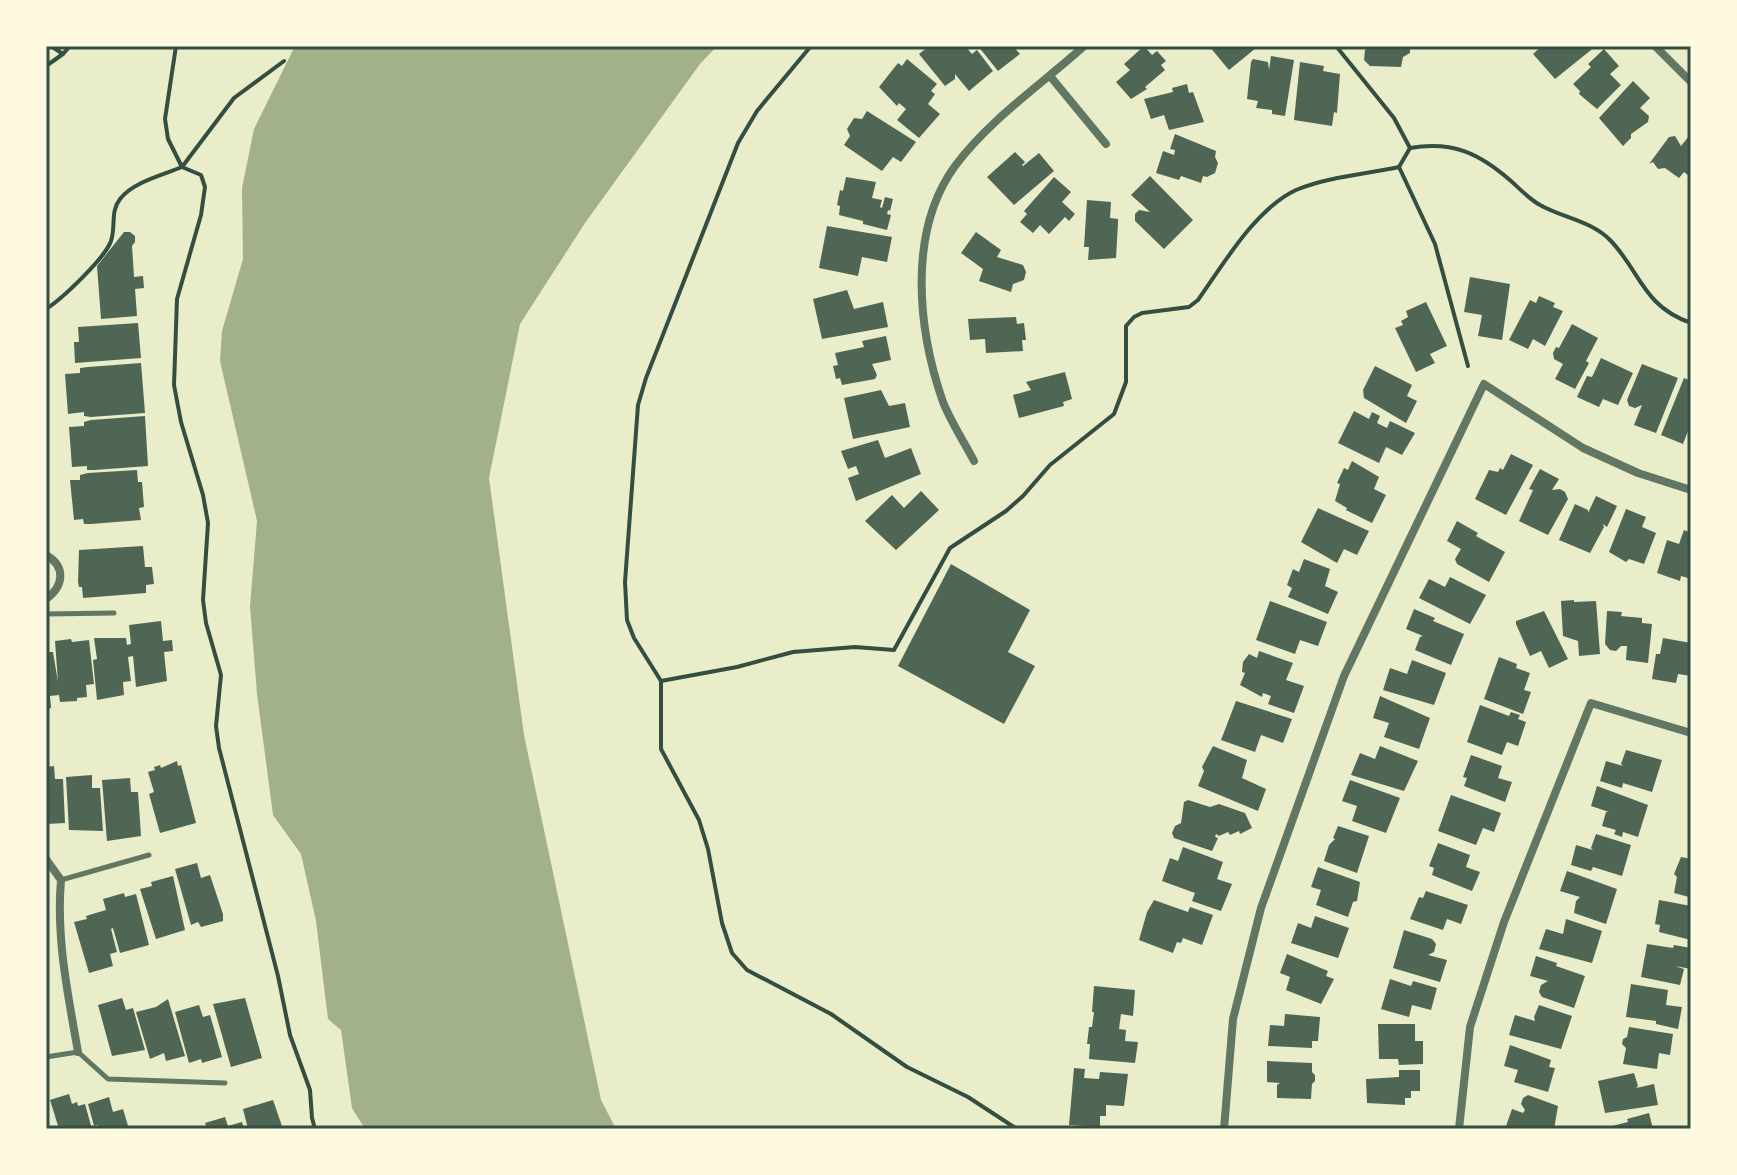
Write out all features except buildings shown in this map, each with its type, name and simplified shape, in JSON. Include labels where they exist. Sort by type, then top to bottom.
[{"type":"street","points":[[974,461],[945,406],[931,364],[923,319],[923,265],[930,214],[953,168],[987,129],[1084,46]]},
{"type":"street","points":[[1655,46],[1691,82]]},
{"type":"street","points":[[1050,76],[1106,144]]},
{"type":"street","points":[[1224,1129],[1233,1019],[1266,893],[1344,676],[1484,384],[1583,448],[1638,473],[1691,490]]},
{"type":"street","points":[[46,555],[52,558],[62,580],[56,592],[46,599]]},
{"type":"street","points":[[1459,1129],[1470,1027],[1504,922],[1591,703],[1691,733]]},
{"type":"street","points":[[46,859],[61,880],[58,909],[63,962],[78,1052]]},
{"type":"lane","points":[[46,614],[114,613]]},
{"type":"lane","points":[[61,880],[149,855]]},
{"type":"lane","points":[[46,1057],[78,1052],[108,1079],[225,1083]]},
{"type":"path","points":[[51,46],[63,54]]},
{"type":"path","points":[[46,66],[70,46]]},
{"type":"path","points":[[176,46],[165,119],[168,139],[182,167],[201,175],[205,187],[201,215],[177,299],[174,385],[208,523],[203,600],[206,623],[221,675],[216,726],[290,1035],[310,1090],[315,1129]]},
{"type":"path","points":[[811,46],[757,111],[738,143],[646,378],[638,405],[625,582],[627,620],[634,638],[661,681],[661,739],[665,758],[699,820],[725,932],[738,962],[767,982],[831,1014],[907,1067],[968,1097],[1017,1129]]},
{"type":"path","points":[[1336,46],[1394,118],[1410,148]]},
{"type":"path","points":[[46,309],[62,299],[107,248],[113,232],[113,212],[119,200],[129,190],[182,167],[234,98],[284,61]]},
{"type":"path","points":[[661,681],[737,667],[793,652],[855,647],[894,650],[950,548],[1006,511],[1050,465],[1114,414],[1126,382],[1126,326],[1134,317],[1142,313],[1189,307],[1198,300],[1239,241],[1278,201],[1313,185],[1399,167],[1410,148],[1432,144],[1470,153],[1495,167],[1538,204],[1591,226],[1611,241],[1654,302],[1691,323]]},
{"type":"path","points":[[1399,167],[1435,244],[1468,366]]},
{"type":"shaded area","points":[[295,46],[717,46],[700,64],[585,223],[520,324],[489,478],[524,735],[601,1100],[616,1129],[365,1129],[352,1108],[341,1030],[328,1019],[316,921],[301,854],[273,815],[257,694],[250,606],[257,521],[220,361],[222,331],[243,259],[242,188],[254,129]]}]
